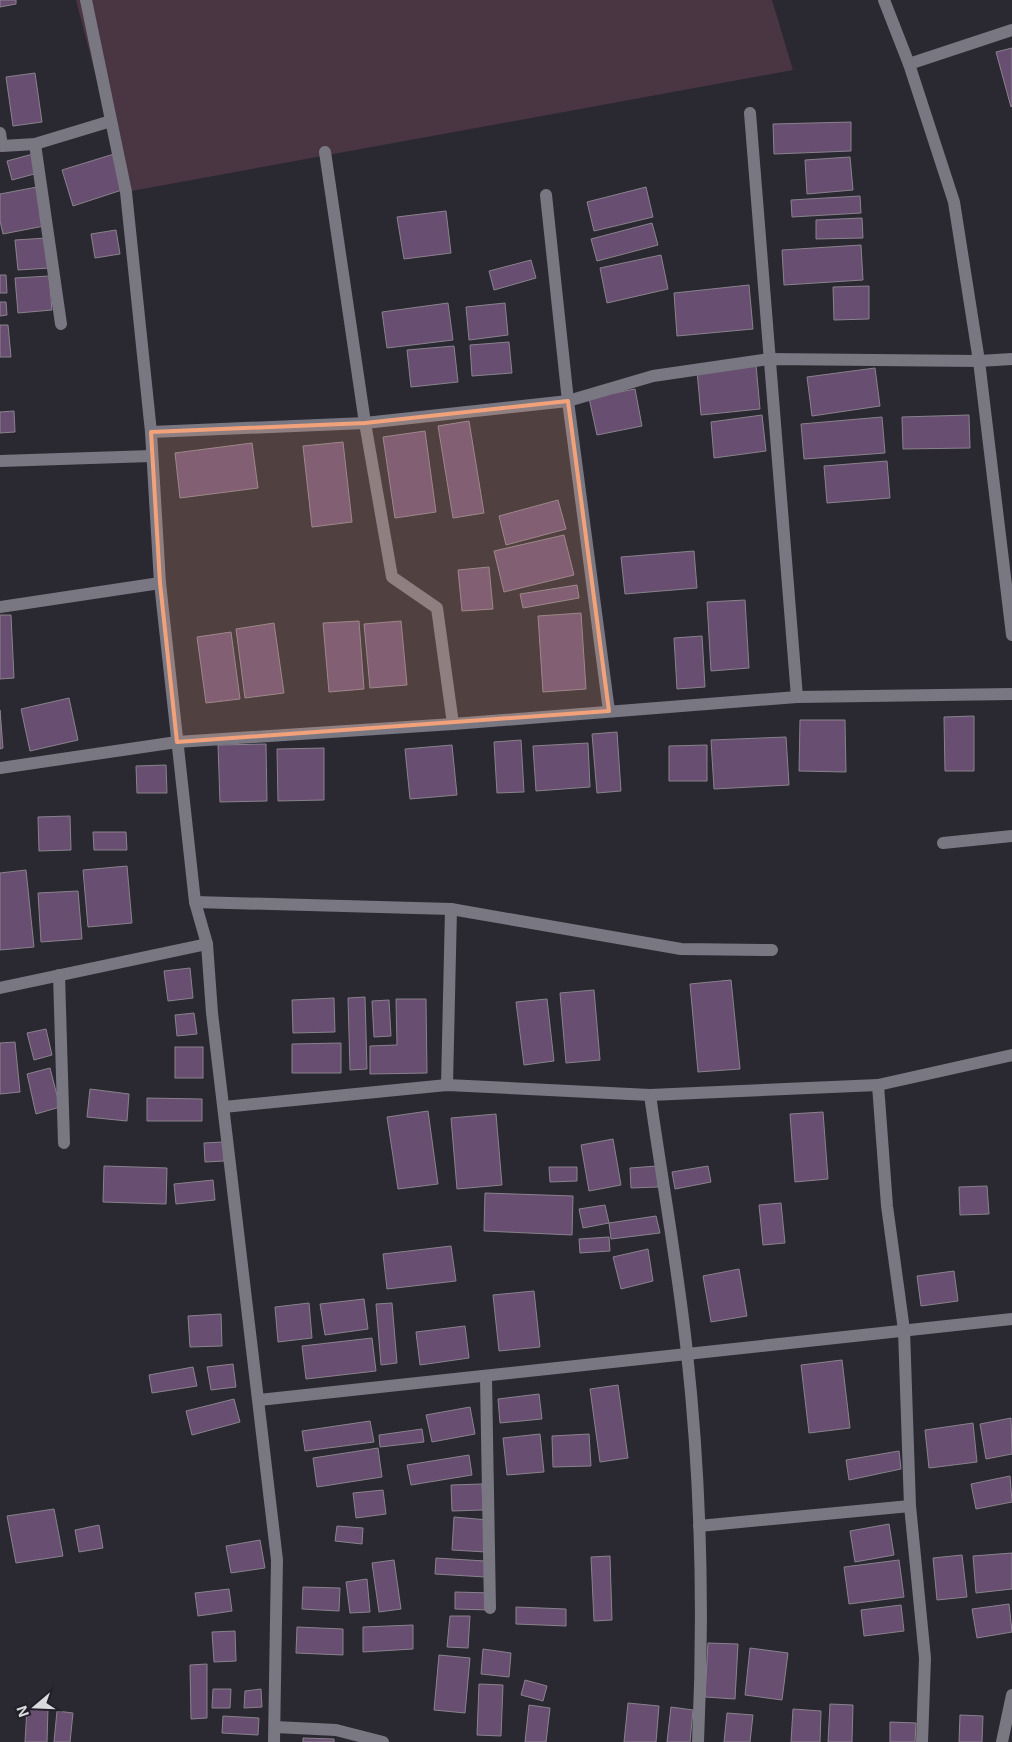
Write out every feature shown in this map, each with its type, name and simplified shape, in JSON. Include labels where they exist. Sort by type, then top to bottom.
[{"type":"street","points":[[86,0],[126,192],[151,432],[160,582],[177,742],[195,902],[207,944],[212,1013],[277,1560],[274,1742]]},
{"type":"street","points":[[884,0],[909,64],[954,202],[979,361],[1012,636]]},
{"type":"street","points":[[909,64],[1012,30]]},
{"type":"street","points":[[750,114],[797,697]]},
{"type":"street","points":[[0,133],[1,147],[35,144],[111,121]]},
{"type":"street","points":[[35,144],[61,324]]},
{"type":"street","points":[[325,152],[365,423],[392,577],[437,608],[453,724]]},
{"type":"street","points":[[546,195],[568,400],[609,711]]},
{"type":"street","points":[[151,432],[365,423],[568,400],[653,376],[769,359],[979,361],[1012,359]]},
{"type":"street","points":[[0,461],[151,456]]},
{"type":"street","points":[[0,608],[160,582]]},
{"type":"street","points":[[0,768],[177,742],[453,724],[797,697],[1012,694]]},
{"type":"street","points":[[943,843],[1012,836]]},
{"type":"street","points":[[195,902],[451,909],[681,949],[772,950]]},
{"type":"street","points":[[447,1085],[451,909]]},
{"type":"street","points":[[0,988],[207,944]]},
{"type":"street","points":[[59,975],[64,1144]]},
{"type":"street","points":[[224,1107],[447,1085],[650,1096],[878,1085],[1012,1055]]},
{"type":"street","points":[[878,1085],[887,1206],[904,1330],[910,1506],[925,1658],[922,1742]]},
{"type":"street","points":[[650,1096],[687,1353],[699,1526],[702,1649],[698,1742]]},
{"type":"street","points":[[259,1400],[486,1378],[687,1353],[1012,1319]]},
{"type":"street","points":[[486,1378],[490,1608]]},
{"type":"street","points":[[699,1526],[910,1506]]},
{"type":"street","points":[[1002,1742],[1012,1695]]},
{"type":"street","points":[[275,1727],[336,1730],[384,1742]]},
{"type":"highlighted area","points":[[568,401],[609,711],[177,742],[160,583],[151,432],[365,423]]},
{"type":"shaded area","points":[[76,0],[772,0],[793,70],[126,192]]},
{"type":"building","points":[[0,0],[16,0],[16,4],[0,7]]},
{"type":"building","points":[[1012,48],[1012,106],[1011,107],[996,52]]},
{"type":"building","points":[[35,73],[42,122],[13,126],[6,77]]},
{"type":"building","points":[[851,122],[851,151],[774,154],[773,124]]},
{"type":"building","points":[[33,154],[38,173],[12,180],[7,161]]},
{"type":"building","points":[[114,154],[125,189],[73,206],[62,170]]},
{"type":"building","points":[[850,157],[853,190],[807,194],[805,160]]},
{"type":"building","points":[[37,187],[44,226],[3,234],[0,221],[0,194]]},
{"type":"building","points":[[646,187],[653,217],[594,231],[587,202]]},
{"type":"building","points":[[860,196],[861,213],[792,217],[791,200]]},
{"type":"building","points":[[446,211],[451,253],[404,259],[397,217]]},
{"type":"building","points":[[862,218],[863,238],[816,239],[816,220]]},
{"type":"building","points":[[652,223],[658,245],[597,261],[591,239]]},
{"type":"building","points":[[116,230],[120,254],[95,258],[91,234]]},
{"type":"building","points":[[47,238],[50,268],[18,270],[15,240]]},
{"type":"building","points":[[861,245],[863,280],[784,285],[782,250]]},
{"type":"building","points":[[661,255],[668,289],[607,303],[600,268]]},
{"type":"building","points":[[531,260],[536,278],[494,290],[489,271]]},
{"type":"building","points":[[0,275],[6,275],[7,293],[0,293]]},
{"type":"building","points":[[49,276],[52,310],[18,313],[15,278]]},
{"type":"building","points":[[749,285],[753,329],[677,336],[674,293]]},
{"type":"building","points":[[869,286],[869,319],[834,320],[833,287]]},
{"type":"building","points":[[0,302],[6,302],[7,315],[0,316]]},
{"type":"building","points":[[448,303],[453,340],[387,348],[382,312]]},
{"type":"building","points":[[505,303],[508,335],[469,340],[466,307]]},
{"type":"building","points":[[0,325],[8,325],[11,357],[0,357]]},
{"type":"building","points":[[509,342],[512,373],[472,376],[470,345]]},
{"type":"building","points":[[454,346],[458,382],[411,387],[407,350]]},
{"type":"building","points":[[756,365],[760,409],[701,415],[697,371]]},
{"type":"building","points":[[875,368],[880,406],[812,416],[807,377]]},
{"type":"building","points":[[635,389],[642,426],[597,435],[589,398]]},
{"type":"building","points":[[14,411],[15,432],[0,433],[0,412]]},
{"type":"building","points":[[762,415],[766,451],[714,458],[711,422]]},
{"type":"building","points":[[969,415],[970,448],[903,449],[902,417]]},
{"type":"building","points":[[882,417],[885,453],[804,459],[801,424]]},
{"type":"building","points":[[469,421],[484,513],[453,518],[438,426]]},
{"type":"building","points":[[425,431],[436,512],[395,518],[383,437]]},
{"type":"building","points":[[343,442],[352,522],[312,527],[303,446]]},
{"type":"building","points":[[252,443],[258,488],[180,498],[175,453]]},
{"type":"building","points":[[887,461],[890,498],[827,503],[824,466]]},
{"type":"building","points":[[558,500],[566,529],[506,545],[499,516]]},
{"type":"building","points":[[564,535],[574,575],[504,592],[494,551]]},
{"type":"building","points":[[694,551],[697,588],[625,594],[621,557]]},
{"type":"building","points":[[489,567],[493,609],[462,611],[458,570]]},
{"type":"building","points":[[577,585],[579,598],[523,608],[520,594]]},
{"type":"building","points":[[745,600],[749,668],[711,671],[707,602]]},
{"type":"building","points":[[581,613],[586,689],[543,692],[538,616]]},
{"type":"building","points":[[0,615],[11,615],[14,678],[0,679]]},
{"type":"building","points":[[359,621],[364,689],[329,692],[323,623]]},
{"type":"building","points":[[401,621],[407,685],[370,688],[364,624]]},
{"type":"building","points":[[274,623],[284,693],[245,698],[236,629]]},
{"type":"building","points":[[231,632],[240,699],[206,703],[197,637]]},
{"type":"building","points":[[702,636],[705,687],[677,689],[674,638]]},
{"type":"building","points":[[69,698],[78,740],[30,751],[21,709]]},
{"type":"building","points":[[0,710],[3,748],[0,749]]},
{"type":"building","points":[[974,716],[974,771],[945,771],[944,717]]},
{"type":"building","points":[[800,720],[845,720],[846,772],[799,771]]},
{"type":"building","points":[[617,732],[621,791],[597,793],[592,734]]},
{"type":"building","points":[[786,737],[789,785],[714,789],[711,740]]},
{"type":"building","points":[[521,740],[524,792],[497,793],[494,742]]},
{"type":"building","points":[[588,743],[590,787],[536,791],[533,746]]},
{"type":"building","points":[[266,744],[267,801],[220,802],[218,745]]},
{"type":"building","points":[[452,745],[457,795],[410,799],[405,749]]},
{"type":"building","points":[[707,745],[707,781],[669,781],[669,746]]},
{"type":"building","points":[[324,748],[324,800],[278,801],[277,749]]},
{"type":"building","points":[[166,765],[167,793],[137,793],[136,766]]},
{"type":"building","points":[[70,816],[71,850],[39,851],[38,817]]},
{"type":"building","points":[[93,832],[126,832],[127,850],[94,850]]},
{"type":"building","points":[[127,866],[132,923],[88,927],[83,870]]},
{"type":"building","points":[[26,870],[34,947],[0,950],[0,873]]},
{"type":"building","points":[[78,891],[82,939],[41,942],[38,893]]},
{"type":"building","points":[[190,968],[193,998],[168,1001],[164,971]]},
{"type":"building","points":[[731,980],[740,1069],[698,1072],[690,984]]},
{"type":"building","points":[[594,990],[600,1060],[566,1063],[560,993]]},
{"type":"building","points":[[365,997],[367,1069],[350,1070],[348,998]]},
{"type":"building","points":[[334,998],[335,1032],[293,1033],[292,1000]]},
{"type":"building","points":[[396,999],[426,999],[427,1073],[370,1074],[370,1046],[397,1045]]},
{"type":"building","points":[[547,999],[554,1061],[524,1065],[516,1002]]},
{"type":"building","points":[[389,1000],[391,1036],[374,1037],[372,1001]]},
{"type":"building","points":[[194,1013],[197,1034],[177,1036],[175,1015]]},
{"type":"building","points":[[46,1029],[52,1055],[34,1060],[27,1033]]},
{"type":"building","points":[[15,1042],[20,1092],[0,1094],[0,1043]]},
{"type":"building","points":[[341,1043],[341,1073],[292,1073],[292,1044]]},
{"type":"building","points":[[175,1047],[203,1047],[203,1078],[175,1078]]},
{"type":"building","points":[[50,1068],[60,1107],[36,1114],[27,1074]]},
{"type":"building","points":[[90,1089],[129,1094],[127,1121],[87,1117]]},
{"type":"building","points":[[147,1098],[202,1099],[202,1121],[147,1121]]},
{"type":"building","points":[[428,1111],[438,1184],[398,1189],[387,1117]]},
{"type":"building","points":[[823,1112],[828,1179],[795,1182],[790,1114]]},
{"type":"building","points":[[496,1114],[502,1185],[457,1189],[451,1118]]},
{"type":"building","points":[[613,1139],[621,1185],[589,1191],[581,1145]]},
{"type":"building","points":[[223,1142],[224,1161],[205,1162],[204,1143]]},
{"type":"building","points":[[104,1166],[167,1168],[166,1204],[103,1202]]},
{"type":"building","points":[[657,1166],[658,1187],[631,1188],[630,1168]]},
{"type":"building","points":[[708,1166],[711,1182],[675,1189],[672,1172]]},
{"type":"building","points":[[549,1167],[577,1167],[577,1181],[550,1182]]},
{"type":"building","points":[[213,1180],[215,1200],[176,1204],[174,1184]]},
{"type":"building","points":[[987,1186],[989,1214],[960,1215],[959,1187]]},
{"type":"building","points":[[485,1193],[573,1196],[572,1235],[484,1231]]},
{"type":"building","points":[[781,1203],[785,1243],[763,1245],[759,1205]]},
{"type":"building","points":[[605,1205],[609,1223],[583,1228],[579,1209]]},
{"type":"building","points":[[656,1216],[660,1233],[611,1239],[609,1223]]},
{"type":"building","points":[[609,1237],[610,1251],[580,1253],[579,1239]]},
{"type":"building","points":[[451,1246],[456,1281],[387,1289],[383,1254]]},
{"type":"building","points":[[648,1249],[653,1281],[621,1289],[613,1257]]},
{"type":"building","points":[[739,1269],[747,1316],[711,1322],[703,1276]]},
{"type":"building","points":[[954,1271],[958,1301],[921,1306],[917,1276]]},
{"type":"building","points":[[534,1291],[540,1347],[499,1351],[493,1295]]},
{"type":"building","points":[[364,1299],[368,1329],[325,1335],[320,1304]]},
{"type":"building","points":[[309,1303],[312,1338],[278,1342],[275,1307]]},
{"type":"building","points":[[392,1303],[397,1363],[381,1365],[376,1304]]},
{"type":"building","points":[[221,1314],[222,1346],[190,1347],[188,1316]]},
{"type":"building","points":[[465,1326],[469,1358],[420,1365],[416,1332]]},
{"type":"building","points":[[372,1338],[376,1371],[306,1379],[302,1346]]},
{"type":"building","points":[[842,1360],[850,1428],[809,1433],[801,1365]]},
{"type":"building","points":[[233,1364],[236,1387],[211,1390],[207,1367]]},
{"type":"building","points":[[193,1367],[197,1386],[152,1393],[149,1375]]},
{"type":"building","points":[[618,1385],[628,1458],[600,1462],[590,1389]]},
{"type":"building","points":[[539,1394],[542,1419],[500,1423],[498,1399]]},
{"type":"building","points":[[234,1399],[240,1422],[192,1435],[186,1411]]},
{"type":"building","points":[[470,1407],[475,1434],[432,1442],[426,1415]]},
{"type":"building","points":[[1011,1418],[1012,1454],[986,1459],[980,1424]]},
{"type":"building","points":[[370,1421],[374,1442],[305,1451],[302,1431]]},
{"type":"building","points":[[973,1423],[977,1462],[929,1468],[925,1430]]},
{"type":"building","points":[[422,1429],[424,1442],[380,1447],[379,1435]]},
{"type":"building","points":[[540,1434],[544,1472],[507,1475],[503,1438]]},
{"type":"building","points":[[589,1434],[591,1466],[553,1467],[552,1436]]},
{"type":"building","points":[[378,1448],[382,1477],[317,1487],[313,1458]]},
{"type":"building","points":[[899,1451],[901,1469],[849,1480],[846,1460]]},
{"type":"building","points":[[469,1455],[472,1475],[411,1485],[407,1465]]},
{"type":"building","points":[[1010,1476],[1012,1502],[976,1509],[971,1484]]},
{"type":"building","points":[[482,1484],[483,1510],[452,1511],[451,1485]]},
{"type":"building","points":[[383,1490],[386,1514],[356,1518],[353,1493]]},
{"type":"building","points":[[54,1509],[63,1556],[16,1563],[7,1516]]},
{"type":"building","points":[[454,1517],[488,1520],[486,1552],[452,1550]]},
{"type":"building","points":[[889,1524],[894,1555],[855,1562],[850,1531]]},
{"type":"building","points":[[99,1525],[103,1548],[79,1552],[75,1530]]},
{"type":"building","points":[[337,1526],[363,1528],[362,1544],[335,1541]]},
{"type":"building","points":[[260,1540],[265,1568],[231,1573],[226,1546]]},
{"type":"building","points":[[1012,1553],[1012,1589],[976,1593],[973,1556]]},
{"type":"building","points":[[962,1555],[967,1597],[937,1600],[933,1558]]},
{"type":"building","points":[[610,1556],[612,1620],[594,1621],[591,1557]]},
{"type":"building","points":[[436,1558],[485,1561],[485,1577],[435,1574]]},
{"type":"building","points":[[394,1560],[401,1609],[379,1612],[372,1563]]},
{"type":"building","points":[[899,1560],[904,1597],[849,1604],[844,1567]]},
{"type":"building","points":[[367,1579],[370,1612],[350,1613],[346,1582]]},
{"type":"building","points":[[303,1587],[340,1588],[339,1611],[302,1609]]},
{"type":"building","points":[[229,1589],[232,1611],[198,1616],[195,1593]]},
{"type":"building","points":[[455,1592],[492,1593],[490,1610],[455,1609]]},
{"type":"building","points":[[1009,1604],[1012,1632],[977,1638],[972,1609]]},
{"type":"building","points":[[901,1605],[904,1631],[864,1636],[861,1610]]},
{"type":"building","points":[[516,1607],[566,1609],[566,1626],[516,1624]]},
{"type":"building","points":[[450,1616],[470,1616],[468,1648],[447,1647]]},
{"type":"building","points":[[413,1625],[413,1649],[363,1652],[363,1627]]},
{"type":"building","points":[[297,1627],[343,1629],[343,1655],[296,1653]]},
{"type":"building","points":[[235,1631],[236,1661],[214,1662],[212,1632]]},
{"type":"building","points":[[708,1643],[738,1644],[735,1699],[705,1697]]},
{"type":"building","points":[[750,1648],[788,1653],[782,1700],[745,1695]]},
{"type":"building","points":[[483,1649],[511,1653],[509,1677],[481,1674]]},
{"type":"building","points":[[439,1655],[470,1658],[465,1713],[434,1710]]},
{"type":"building","points":[[207,1664],[207,1718],[191,1719],[190,1665]]},
{"type":"building","points":[[525,1680],[547,1686],[543,1701],[521,1695]]},
{"type":"building","points":[[479,1684],[503,1685],[501,1736],[477,1735]]},
{"type":"building","points":[[213,1689],[231,1689],[230,1708],[212,1708]]},
{"type":"building","points":[[261,1689],[262,1707],[244,1708],[245,1691]]},
{"type":"building","points":[[628,1703],[659,1706],[656,1742],[624,1742]]},
{"type":"building","points":[[830,1704],[853,1705],[852,1742],[828,1742]]},
{"type":"building","points":[[529,1705],[550,1708],[546,1742],[525,1742]]},
{"type":"building","points":[[671,1707],[693,1710],[690,1742],[667,1742]]},
{"type":"building","points":[[27,1708],[48,1708],[47,1742],[25,1742]]},
{"type":"building","points":[[793,1709],[821,1711],[820,1742],[791,1742]]},
{"type":"building","points":[[57,1711],[73,1713],[70,1742],[54,1742]]},
{"type":"building","points":[[727,1713],[753,1715],[750,1742],[724,1742]]},
{"type":"building","points":[[960,1715],[983,1716],[982,1742],[959,1742]]},
{"type":"building","points":[[223,1716],[259,1718],[258,1735],[222,1733]]},
{"type":"building","points":[[890,1722],[916,1723],[915,1742],[890,1742]]},
{"type":"building","points":[[303,1738],[334,1739],[334,1742],[303,1742]]}]
